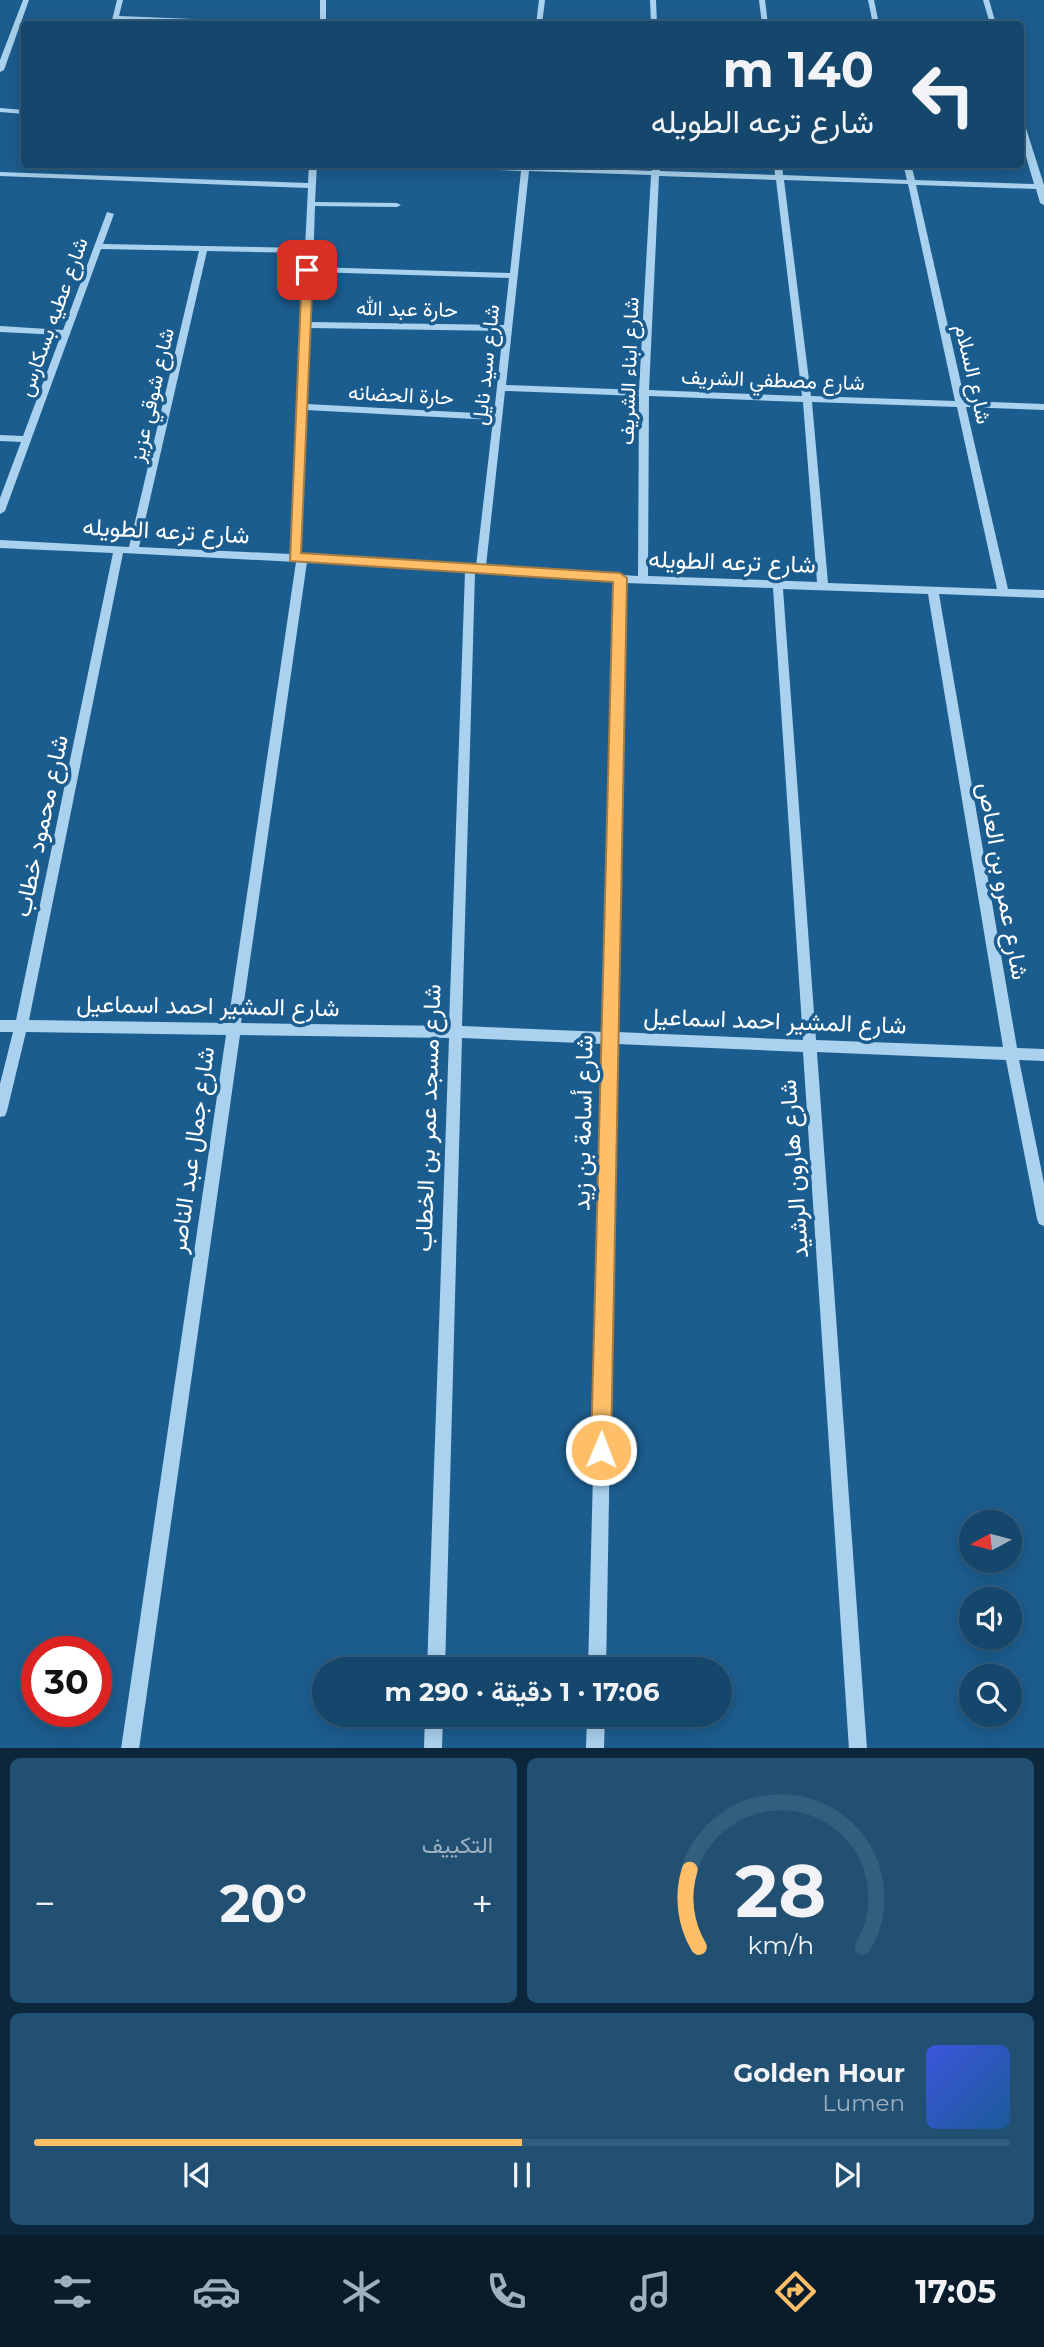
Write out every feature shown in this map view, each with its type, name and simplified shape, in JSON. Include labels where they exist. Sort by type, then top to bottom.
[{"type":"street","points":[[0,70],[26,0]]},
{"type":"street","points":[[115,21],[120,0]]},
{"type":"street","points":[[323,0],[323,21]]},
{"type":"street","points":[[539,21],[542,0]]},
{"type":"street","points":[[653,0],[654,21]]},
{"type":"street","points":[[762,0],[765,21]]},
{"type":"street","points":[[871,0],[875,21]]},
{"type":"street","points":[[986,0],[992,21]]},
{"type":"street","points":[[0,110],[21,112]]},
{"type":"street","points":[[1024,134],[1044,203]]},
{"type":"street","name":"شارع جمال عبد الناصر","points":[[130,1748],[298,558],[313,168]]},
{"type":"street","name":"شارع سيد نايل","points":[[476,568],[498,417],[526,168]]},
{"type":"street","points":[[613,168],[780,178],[1041,187]]},
{"type":"street","points":[[779,168],[807,398],[823,587]]},
{"type":"street","name":"شارع السلام","points":[[908,168],[1003,592]]},
{"type":"street","name":"شارع ابناء الشريف","points":[[643,580],[644,392],[656,169]]},
{"type":"street","points":[[0,174],[312,186]]},
{"type":"street","points":[[311,204],[397,205]]},
{"type":"street","name":"شارع عطيه بسكارس","points":[[0,512],[110,214]]},
{"type":"street","points":[[98,246],[308,251]]},
{"type":"street","name":"شارع شوقي عزيز","points":[[133,550],[204,248]]},
{"type":"street","points":[[307,270],[513,276]]},
{"type":"street","name":"حارة عبد الله","points":[[307,325],[507,328]]},
{"type":"street","points":[[0,329],[66,333]]},
{"type":"street","name":"شارع مصطفي الشريف","points":[[501,388],[1044,407]]},
{"type":"street","name":"حارة الحضانه","points":[[302,407],[498,417]]},
{"type":"street","points":[[0,438],[26,439]]},
{"type":"street","name":"شارع ترعه الطويله","points":[[0,544],[298,558],[643,580],[1044,594]]},
{"type":"street","name":"شارع محمود خطاب","points":[[0,1111],[21,1027],[119,550]]},
{"type":"street","name":"شارع مسجد عمر بن الخطاب","points":[[436,1657],[455,1032],[476,568]]},
{"type":"street","name":"شارع أسامة بن زيد","points":[[597,1657],[620,578]]},
{"type":"street","name":"شارع هارون الرشيد","points":[[778,585],[807,1044],[858,1748]]},
{"type":"street","name":"شارع عمرو بن العاص","points":[[933,590],[1011,1053],[1044,1219]]},
{"type":"street","name":"شارع المشير احمد اسماعيل","points":[[0,1026],[455,1032],[1044,1055]]},
{"type":"street","points":[[433,1748],[434,1727]]},
{"type":"street","points":[[596,1727],[596,1748]]},
{"type":"route","points":[[307,270],[307,325],[295,558],[620,578],[601,1450]]}]
